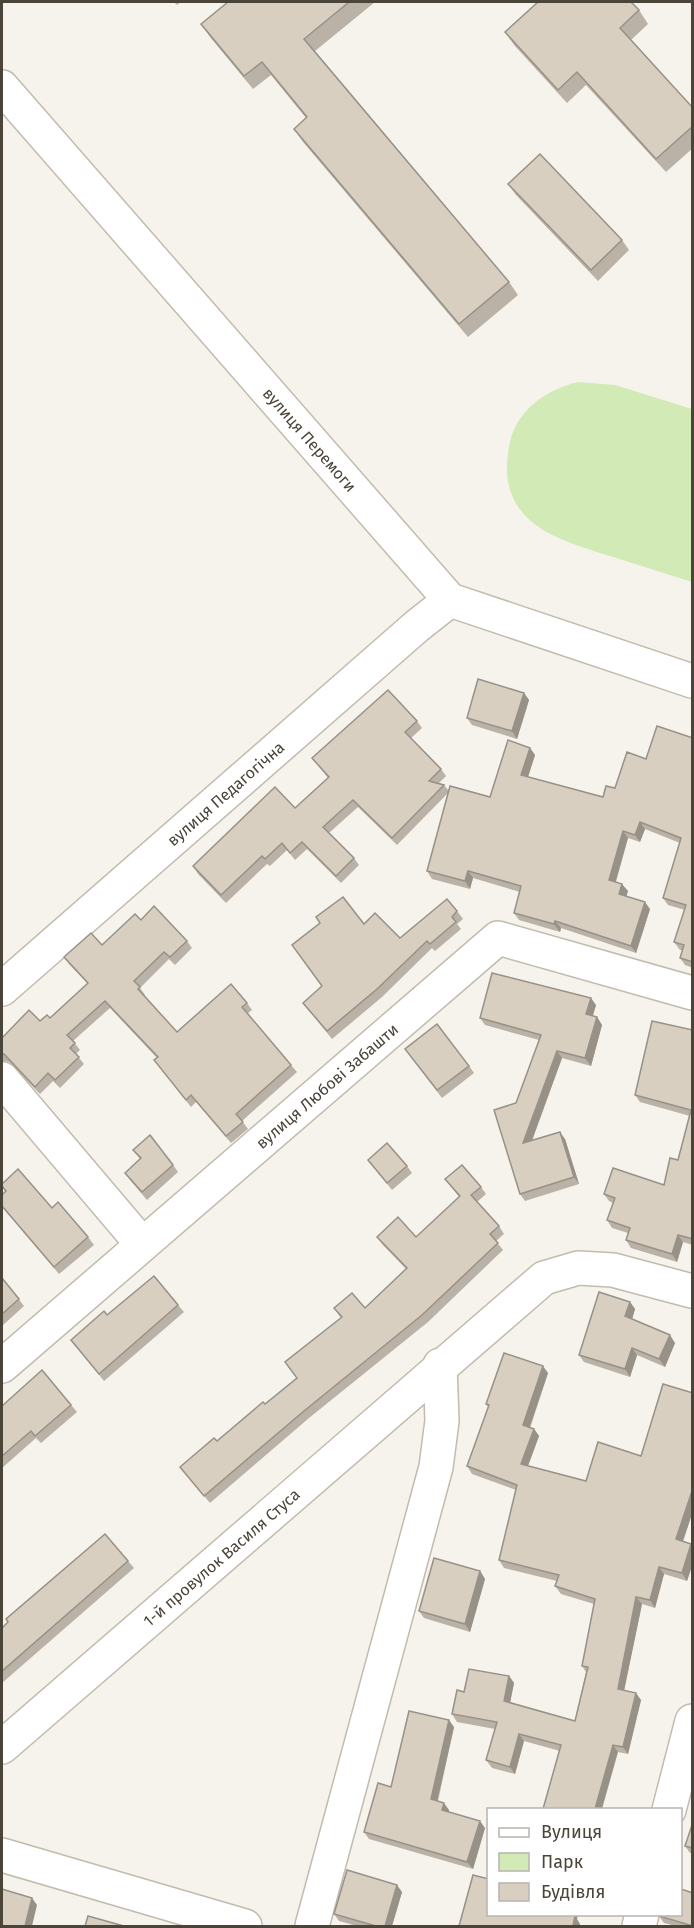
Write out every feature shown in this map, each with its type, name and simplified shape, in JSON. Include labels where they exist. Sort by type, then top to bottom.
[{"type":"street","name":"вулиця Перемоги","points":[[2,87],[450,600]]},
{"type":"street","points":[[450,600],[693,681]]},
{"type":"street","name":"вулиця Педагогічна","points":[[2,989],[408,634],[450,600]]},
{"type":"street","name":"вулиця Любові Забашти","points":[[2,1366],[498,938],[693,993]]},
{"type":"street","points":[[2,1079],[142,1244]]},
{"type":"street","name":"1-й провулок Василя Стуса","points":[[2,1748],[440,1365],[544,1278],[578,1268],[613,1270],[693,1292]]},
{"type":"street","points":[[312,1926],[436,1467],[442,1421],[440,1365]]},
{"type":"street","points":[[669,1808],[693,1721]]},
{"type":"street","points":[[2,1855],[245,1926]]},
{"type":"green space","points":[[578,382],[615,385],[692,409],[692,582],[567,541],[531,521],[518,507],[510,490],[507,468],[514,430],[520,419],[535,402],[555,390]]},
{"type":"building","points":[[228,2],[349,2],[304,39],[509,282],[459,324],[294,129],[307,117],[262,62],[244,76],[201,24]]},
{"type":"building","points":[[538,2],[631,2],[639,10],[620,28],[693,108],[693,126],[656,159],[577,72],[558,90],[505,32]]},
{"type":"building","points":[[540,154],[622,240],[591,270],[508,184]]},
{"type":"building","points":[[478,679],[524,693],[512,731],[467,718]]},
{"type":"building","points":[[388,690],[417,721],[405,732],[441,769],[429,781],[444,785],[392,838],[353,800],[323,827],[354,858],[336,876],[302,842],[290,853],[282,843],[265,859],[262,856],[221,895],[193,866],[275,787],[295,808],[329,777],[312,758]]},
{"type":"building","points":[[657,726],[693,738],[693,962],[680,958],[684,945],[674,942],[686,905],[663,898],[681,838],[640,822],[635,835],[623,831],[609,880],[622,884],[619,894],[645,902],[631,946],[555,921],[554,924],[514,913],[521,886],[468,871],[465,881],[427,871],[450,786],[490,797],[508,740],[530,748],[521,775],[603,797],[606,786],[615,788],[627,752],[646,759]]},
{"type":"building","points":[[343,897],[364,924],[375,913],[400,938],[447,899],[457,911],[452,917],[456,922],[430,944],[427,941],[377,989],[327,1031],[303,1003],[322,986],[292,945],[320,923],[316,917]]},
{"type":"building","points":[[154,906],[187,941],[170,957],[164,952],[134,981],[140,987],[138,989],[177,1032],[231,984],[247,1003],[242,1007],[291,1065],[236,1114],[243,1122],[226,1136],[191,1095],[186,1100],[154,1060],[158,1057],[105,1001],[67,1035],[75,1043],[70,1048],[79,1057],[55,1080],[48,1073],[35,1087],[2,1054],[2,1038],[29,1010],[40,1021],[47,1015],[50,1018],[88,983],[64,957],[91,933],[102,945],[135,914],[141,920]]},
{"type":"building","points":[[492,973],[591,998],[586,1014],[597,1017],[585,1058],[557,1051],[523,1143],[560,1132],[574,1177],[520,1194],[494,1110],[516,1103],[541,1035],[480,1018]]},
{"type":"building","points":[[652,1021],[693,1030],[693,1239],[678,1235],[672,1254],[626,1240],[630,1228],[607,1220],[615,1198],[604,1194],[613,1168],[664,1185],[670,1158],[678,1160],[691,1110],[635,1095]]},
{"type":"building","points":[[437,1024],[469,1066],[437,1090],[405,1049]]},
{"type":"building","points":[[150,1135],[173,1165],[142,1192],[125,1173],[141,1158],[133,1150]]},
{"type":"building","points":[[387,1143],[407,1166],[387,1183],[368,1160]]},
{"type":"building","points":[[462,1165],[481,1187],[471,1195],[499,1226],[490,1234],[498,1243],[422,1315],[204,1496],[180,1467],[214,1438],[217,1441],[263,1402],[265,1404],[297,1378],[285,1362],[342,1317],[334,1308],[352,1293],[365,1308],[407,1268],[377,1237],[398,1217],[416,1237],[460,1196],[445,1179]]},
{"type":"building","points":[[18,1169],[52,1208],[58,1202],[88,1237],[54,1267],[2,1206],[2,1195],[6,1191],[2,1184]]},
{"type":"building","points":[[154,1276],[178,1305],[99,1374],[71,1340],[104,1311],[107,1315]]},
{"type":"building","points":[[2,1278],[19,1299],[2,1314]]},
{"type":"building","points":[[599,1292],[630,1302],[625,1316],[670,1335],[659,1359],[632,1348],[625,1369],[579,1355]]},
{"type":"building","points":[[504,1353],[543,1366],[523,1425],[534,1429],[521,1464],[586,1481],[598,1442],[641,1456],[663,1384],[693,1393],[693,1488],[676,1539],[691,1544],[682,1573],[659,1567],[650,1600],[636,1597],[618,1689],[636,1693],[623,1747],[613,1745],[595,1808],[543,1808],[561,1745],[519,1734],[510,1767],[486,1760],[497,1722],[452,1714],[457,1690],[464,1692],[469,1669],[509,1676],[504,1701],[575,1721],[588,1667],[582,1666],[595,1599],[555,1586],[559,1575],[499,1560],[517,1485],[467,1466],[489,1405],[486,1404]]},
{"type":"building","points":[[42,1370],[71,1405],[35,1436],[31,1431],[2,1456],[2,1406]]},
{"type":"building","points":[[105,1534],[128,1561],[2,1671],[2,1628],[8,1622],[6,1619]]},
{"type":"building","points":[[434,1558],[480,1571],[465,1624],[419,1611]]},
{"type":"building","points":[[409,1711],[449,1720],[431,1799],[444,1803],[442,1810],[480,1821],[467,1862],[364,1832],[378,1783],[391,1787]]},
{"type":"building","points":[[693,1822],[693,1848],[685,1846]]},
{"type":"building","points":[[347,1870],[397,1885],[385,1926],[376,1926],[334,1914]]},
{"type":"building","points":[[473,1875],[487,1878],[487,1916],[575,1916],[573,1926],[459,1926]]},
{"type":"building","points":[[2,1889],[32,1898],[25,1926],[2,1926]]},
{"type":"building","points":[[682,1889],[693,1893],[693,1926],[659,1916],[682,1916]]},
{"type":"building","points":[[88,1916],[124,1926],[85,1926]]}]
